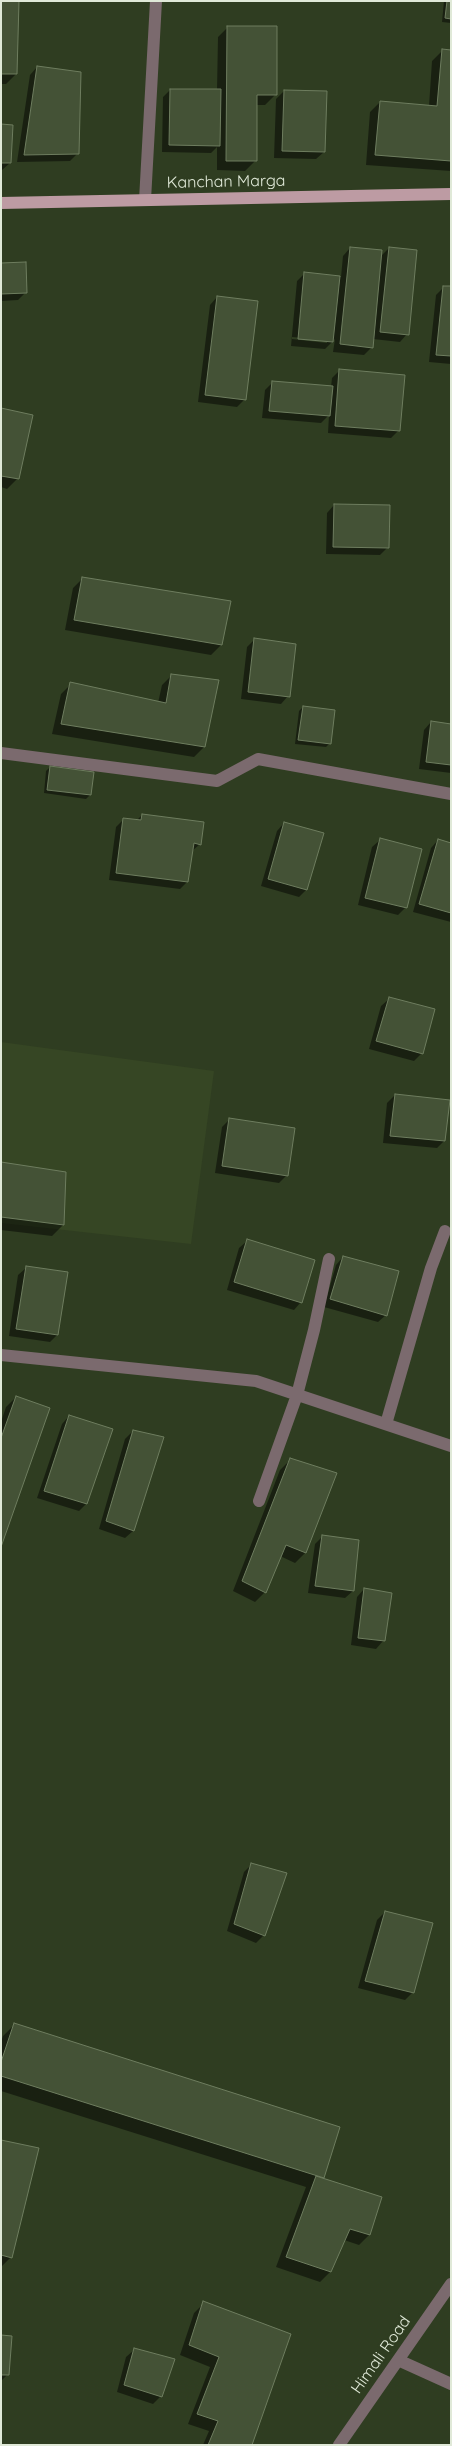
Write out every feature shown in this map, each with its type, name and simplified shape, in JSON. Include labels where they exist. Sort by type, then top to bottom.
[{"type":"main road","name":"Kanchan Marga","points":[[1,203],[451,194]]},
{"type":"street","points":[[145,200],[156,1]]},
{"type":"street","points":[[1,753],[217,782],[258,759],[451,794]]},
{"type":"street","points":[[386,1424],[432,1268],[445,1231]]},
{"type":"street","points":[[259,1501],[297,1395],[314,1330],[329,1259]]},
{"type":"street","points":[[1,1355],[256,1381],[451,1446]]},
{"type":"street","name":"Himali Road","points":[[339,2445],[451,2284]]},
{"type":"street","points":[[398,2360],[451,2384]]},
{"type":"shaded area","points":[[1,1042],[214,1071],[191,1244],[1,1223]]},
{"type":"building","points":[[1,1],[19,1],[17,74],[1,74]]},
{"type":"building","points":[[447,1],[451,1],[451,19],[445,18]]},
{"type":"building","points":[[227,26],[277,26],[277,95],[257,95],[257,161],[226,161]]},
{"type":"building","points":[[442,49],[451,50],[451,161],[375,155],[380,101],[437,106]]},
{"type":"building","points":[[37,66],[81,72],[79,154],[24,155]]},
{"type":"building","points":[[170,89],[221,89],[220,146],[169,145]]},
{"type":"building","points":[[284,90],[327,91],[325,152],[282,151]]},
{"type":"building","points":[[1,124],[13,125],[11,163],[1,163]]},
{"type":"building","points":[[350,247],[382,250],[373,348],[340,344]]},
{"type":"building","points":[[389,247],[417,250],[409,335],[380,332]]},
{"type":"building","points":[[26,262],[27,293],[1,294],[1,263]]},
{"type":"building","points":[[304,272],[340,276],[333,342],[298,339]]},
{"type":"building","points":[[443,286],[451,286],[451,356],[436,355]]},
{"type":"building","points":[[217,296],[258,301],[246,400],[205,395]]},
{"type":"building","points":[[339,369],[405,375],[400,431],[335,426]]},
{"type":"building","points":[[272,381],[333,386],[330,416],[269,411]]},
{"type":"building","points":[[1,408],[33,415],[19,479],[1,476]]},
{"type":"building","points":[[334,504],[390,505],[389,548],[333,547]]},
{"type":"building","points":[[82,577],[231,601],[222,645],[74,620]]},
{"type":"building","points":[[254,638],[296,644],[290,697],[248,692]]},
{"type":"building","points":[[171,674],[219,680],[205,747],[61,724],[70,682],[166,703]]},
{"type":"building","points":[[303,706],[335,710],[331,744],[298,740]]},
{"type":"building","points":[[431,721],[451,724],[451,765],[426,762]]},
{"type":"building","points":[[50,766],[94,772],[91,795],[47,790]]},
{"type":"building","points":[[142,814],[204,822],[201,845],[194,843],[188,882],[116,873],[123,818],[141,820]]},
{"type":"building","points":[[284,822],[324,833],[307,890],[268,879]]},
{"type":"building","points":[[380,838],[422,849],[407,908],[365,898]]},
{"type":"building","points":[[438,839],[451,843],[451,913],[419,904]]},
{"type":"building","points":[[389,997],[435,1009],[423,1054],[376,1041]]},
{"type":"building","points":[[395,1094],[450,1100],[445,1141],[390,1136]]},
{"type":"building","points":[[229,1118],[295,1128],[288,1176],[222,1166]]},
{"type":"building","points":[[1,1162],[66,1172],[64,1225],[1,1217]]},
{"type":"building","points":[[247,1239],[315,1260],[302,1303],[234,1282]]},
{"type":"building","points":[[343,1256],[399,1271],[387,1316],[330,1299]]},
{"type":"building","points":[[26,1266],[68,1272],[58,1335],[16,1329]]},
{"type":"building","points":[[16,1396],[50,1408],[1,1547],[1,1438]]},
{"type":"building","points":[[69,1415],[113,1429],[87,1504],[44,1491]]},
{"type":"building","points":[[133,1430],[164,1437],[134,1531],[106,1521]]},
{"type":"building","points":[[290,1458],[337,1473],[306,1553],[286,1545],[266,1593],[242,1581]]},
{"type":"building","points":[[322,1535],[359,1540],[354,1591],[315,1586]]},
{"type":"building","points":[[364,1588],[392,1593],[385,1641],[358,1638]]},
{"type":"building","points":[[251,1863],[287,1873],[265,1936],[234,1924]]},
{"type":"building","points":[[385,1911],[433,1923],[414,1993],[365,1981]]},
{"type":"building","points":[[14,2023],[340,2127],[324,2178],[1,2076],[1,2062]]},
{"type":"building","points":[[1,2140],[39,2148],[12,2258],[1,2255]]},
{"type":"building","points":[[316,2176],[382,2197],[370,2235],[350,2229],[331,2272],[286,2257]]},
{"type":"building","points":[[203,2301],[291,2334],[252,2445],[208,2445],[218,2421],[197,2414],[219,2357],[189,2345]]},
{"type":"building","points":[[1,2335],[12,2336],[9,2375],[1,2375]]},
{"type":"building","points":[[134,2348],[175,2359],[162,2397],[124,2385]]}]
